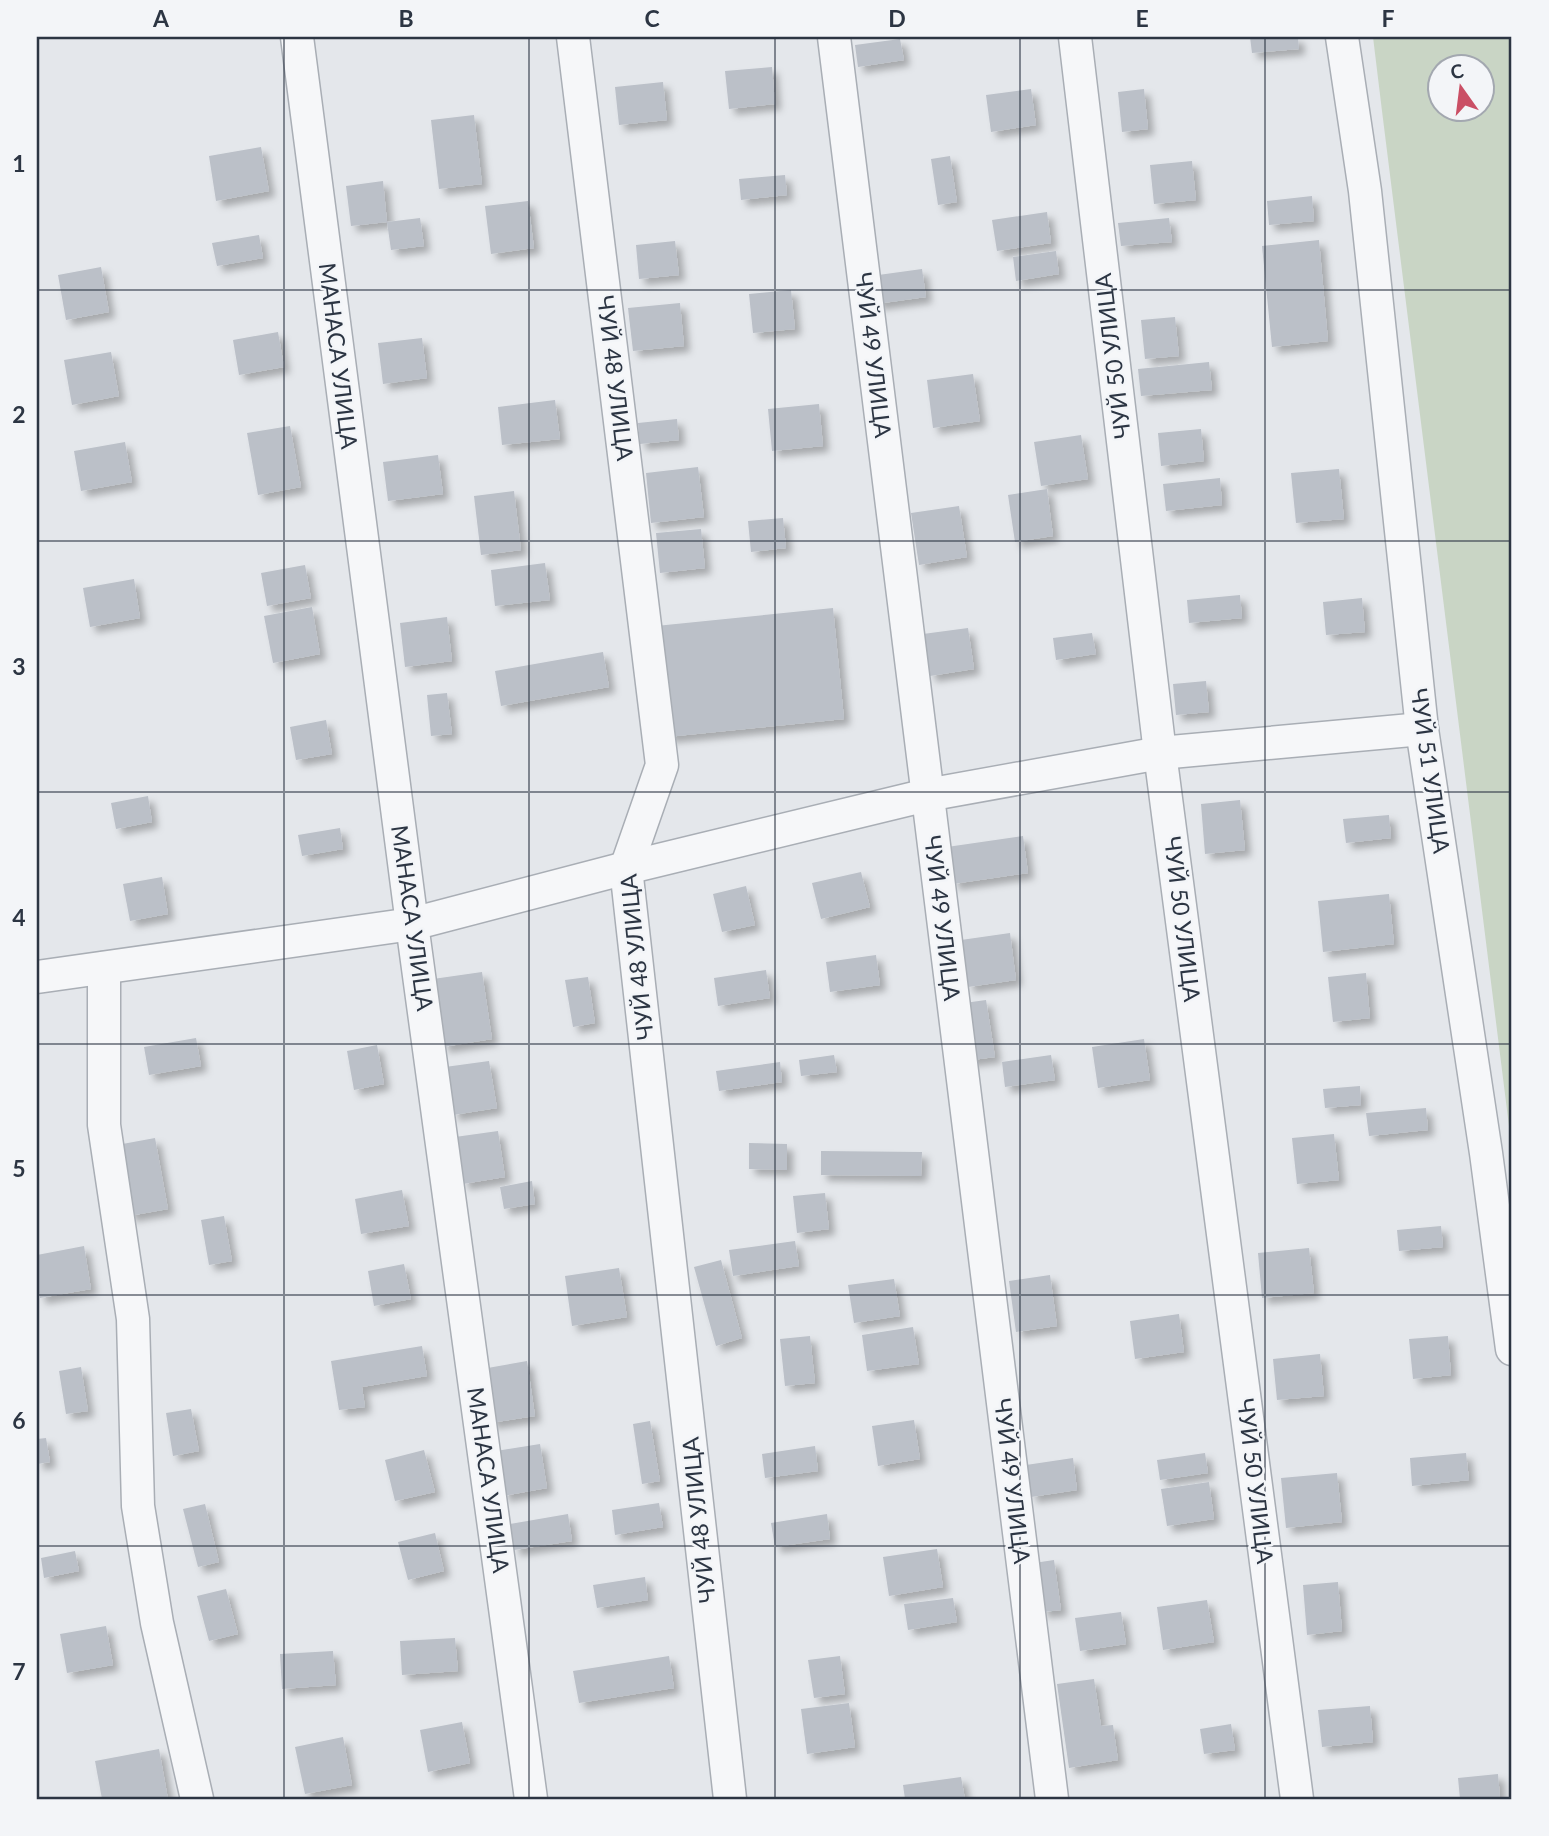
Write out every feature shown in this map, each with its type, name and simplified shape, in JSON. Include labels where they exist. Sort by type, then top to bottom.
[{"type":"street","name":"МАНАСА УЛИЦА","points":[[297,37],[412,923],[531,1799]]},
{"type":"street","name":"ЧУЙ 48 УЛИЦА","points":[[572,37],[663,765],[626,868],[730,1799]]},
{"type":"street","name":"ЧУЙ 49 УЛИЦА","points":[[834,37],[1052,1799]]},
{"type":"street","name":"ЧУЙ 50 УЛИЦА","points":[[1075,37],[1160,753],[1297,1799]]},
{"type":"street","name":"ЧУЙ 51 УЛИЦА","points":[[1342,37],[1365,191],[1422,729],[1486,1153],[1512,1349]]},
{"type":"street","points":[[37,977],[412,923],[927,795],[1160,753],[1422,729]]},
{"type":"street","points":[[104,968],[104,1125],[133,1319],[138,1506],[157,1623],[197,1799]]},
{"type":"green space","points":[[1373,37],[1512,37],[1512,1150]]},
{"type":"building","points":[[1250,37],[1298,37],[1299,49],[1252,53]]},
{"type":"building","points":[[900,39],[904,60],[858,67],[855,45]]},
{"type":"building","points":[[772,67],[775,104],[729,109],[725,71]]},
{"type":"building","points":[[663,82],[667,120],[619,125],[615,87]]},
{"type":"building","points":[[1031,89],[1036,125],[991,132],[986,95]]},
{"type":"building","points":[[1144,89],[1148,129],[1122,132],[1118,92]]},
{"type":"building","points":[[474,115],[482,184],[439,189],[431,120]]},
{"type":"building","points":[[261,147],[269,191],[216,201],[209,156]]},
{"type":"building","points":[[950,156],[957,202],[938,205],[931,159]]},
{"type":"building","points":[[1192,161],[1196,200],[1154,204],[1150,165]]},
{"type":"building","points":[[785,175],[787,195],[741,200],[739,179]]},
{"type":"building","points":[[383,181],[387,222],[351,226],[346,186]]},
{"type":"building","points":[[1312,196],[1314,221],[1269,225],[1267,201]]},
{"type":"building","points":[[528,201],[534,248],[491,254],[485,206]]},
{"type":"building","points":[[1047,212],[1051,243],[997,251],[992,220]]},
{"type":"building","points":[[420,218],[424,246],[391,250],[387,222]]},
{"type":"building","points":[[1169,218],[1172,242],[1121,246],[1118,223]]},
{"type":"building","points":[[259,235],[263,258],[217,266],[212,243]]},
{"type":"building","points":[[1319,240],[1328,341],[1272,347],[1262,246]]},
{"type":"building","points":[[675,241],[679,275],[639,279],[636,245]]},
{"type":"building","points":[[1056,251],[1059,274],[1016,281],[1013,257]]},
{"type":"building","points":[[101,267],[109,312],[66,320],[58,275]]},
{"type":"building","points":[[922,269],[926,297],[876,304],[871,276]]},
{"type":"building","points":[[791,290],[795,329],[753,333],[749,294]]},
{"type":"building","points":[[680,303],[684,346],[633,351],[628,308]]},
{"type":"building","points":[[1175,317],[1179,356],[1145,359],[1141,320]]},
{"type":"building","points":[[278,332],[284,367],[239,375],[233,340]]},
{"type":"building","points":[[422,338],[427,378],[383,384],[378,343]]},
{"type":"building","points":[[111,352],[119,396],[72,405],[64,360]]},
{"type":"building","points":[[1209,362],[1212,390],[1141,396],[1138,369]]},
{"type":"building","points":[[973,374],[980,421],[933,428],[927,380]]},
{"type":"building","points":[[555,400],[560,439],[502,445],[498,407]]},
{"type":"building","points":[[819,404],[823,446],[772,451],[768,409]]},
{"type":"building","points":[[677,419],[679,440],[640,444],[638,423]]},
{"type":"building","points":[[290,426],[301,487],[258,495],[247,433]]},
{"type":"building","points":[[1201,429],[1204,461],[1161,466],[1158,433]]},
{"type":"building","points":[[1081,435],[1088,479],[1041,486],[1034,442]]},
{"type":"building","points":[[125,442],[132,482],[81,491],[74,451]]},
{"type":"building","points":[[438,455],[443,494],[388,501],[383,462]]},
{"type":"building","points":[[698,467],[704,517],[651,523],[646,473]]},
{"type":"building","points":[[1339,469],[1344,519],[1296,523],[1291,473]]},
{"type":"building","points":[[1220,478],[1222,505],[1166,511],[1163,484]]},
{"type":"building","points":[[1047,489],[1053,536],[1015,542],[1008,495]]},
{"type":"building","points":[[514,491],[521,550],[481,555],[474,496]]},
{"type":"building","points":[[959,506],[967,557],[919,565],[911,513]]},
{"type":"building","points":[[783,518],[786,548],[751,552],[748,521]]},
{"type":"building","points":[[701,529],[705,568],[660,573],[656,533]]},
{"type":"building","points":[[545,563],[550,600],[495,606],[491,570]]},
{"type":"building","points":[[305,565],[311,598],[267,606],[261,573]]},
{"type":"building","points":[[134,579],[140,618],[90,627],[83,588]]},
{"type":"building","points":[[1240,595],[1242,618],[1189,623],[1187,600]]},
{"type":"building","points":[[1362,598],[1365,632],[1326,635],[1323,602]]},
{"type":"building","points":[[312,607],[320,654],[273,663],[264,616]]},
{"type":"building","points":[[833,608],[844,719],[667,737],[656,626]]},
{"type":"building","points":[[447,617],[452,661],[405,667],[400,623]]},
{"type":"building","points":[[968,628],[974,669],[930,676],[923,634]]},
{"type":"building","points":[[1092,633],[1096,654],[1056,660],[1053,638]]},
{"type":"building","points":[[603,652],[609,687],[501,706],[495,671]]},
{"type":"building","points":[[1206,681],[1209,712],[1176,715],[1173,684]]},
{"type":"building","points":[[447,693],[452,734],[431,736],[427,695]]},
{"type":"building","points":[[326,720],[332,754],[296,760],[290,727]]},
{"type":"building","points":[[148,796],[152,822],[116,829],[111,803]]},
{"type":"building","points":[[1240,800],[1245,850],[1205,854],[1201,804]]},
{"type":"building","points":[[1389,815],[1391,838],[1346,843],[1343,819]]},
{"type":"building","points":[[340,828],[343,849],[302,856],[298,835]]},
{"type":"building","points":[[1023,836],[1028,873],[953,884],[947,847]]},
{"type":"building","points":[[861,872],[870,907],[821,919],[812,883]]},
{"type":"building","points":[[162,877],[168,914],[130,921],[123,884]]},
{"type":"building","points":[[746,886],[755,925],[722,932],[713,894]]},
{"type":"building","points":[[1389,894],[1394,944],[1323,952],[1318,901]]},
{"type":"building","points":[[1010,933],[1016,980],[968,987],[961,940]]},
{"type":"building","points":[[876,955],[880,985],[830,992],[826,962]]},
{"type":"building","points":[[766,970],[770,998],[718,1006],[714,978]]},
{"type":"building","points":[[482,972],[492,1039],[443,1047],[433,979]]},
{"type":"building","points":[[1366,973],[1370,1018],[1333,1022],[1328,977]]},
{"type":"building","points":[[588,977],[595,1023],[573,1027],[565,980]]},
{"type":"building","points":[[986,1000],[995,1057],[965,1061],[957,1004]]},
{"type":"building","points":[[196,1038],[201,1066],[149,1075],[144,1047]]},
{"type":"building","points":[[1144,1039],[1150,1080],[1098,1088],[1092,1047]]},
{"type":"building","points":[[377,1045],[384,1084],[354,1090],[347,1051]]},
{"type":"building","points":[[834,1055],[837,1072],[801,1076],[799,1060]]},
{"type":"building","points":[[1051,1055],[1055,1080],[1005,1087],[1002,1062]]},
{"type":"building","points":[[489,1061],[497,1108],[453,1115],[445,1067]]},
{"type":"building","points":[[780,1062],[782,1082],[719,1091],[716,1071]]},
{"type":"building","points":[[1360,1086],[1361,1105],[1325,1108],[1323,1089]]},
{"type":"building","points":[[1426,1108],[1428,1130],[1369,1136],[1366,1113]]},
{"type":"building","points":[[498,1131],[505,1177],[463,1184],[455,1137]]},
{"type":"building","points":[[1334,1134],[1339,1180],[1297,1184],[1292,1138]]},
{"type":"building","points":[[155,1138],[168,1209],[129,1216],[117,1145]]},
{"type":"building","points":[[749,1143],[787,1144],[787,1170],[749,1169]]},
{"type":"building","points":[[821,1151],[922,1152],[921,1176],[821,1175]]},
{"type":"building","points":[[532,1181],[535,1204],[504,1209],[500,1187]]},
{"type":"building","points":[[402,1190],[409,1226],[361,1234],[355,1199]]},
{"type":"building","points":[[825,1193],[829,1229],[797,1233],[793,1196]]},
{"type":"building","points":[[224,1216],[232,1261],[209,1265],[201,1220]]},
{"type":"building","points":[[1441,1226],[1443,1247],[1399,1251],[1397,1230]]},
{"type":"building","points":[[795,1241],[799,1266],[733,1276],[729,1250]]},
{"type":"building","points":[[84,1246],[91,1289],[40,1298],[37,1255]]},
{"type":"building","points":[[1309,1248],[1314,1293],[1262,1298],[1258,1253]]},
{"type":"building","points":[[721,1260],[742,1338],[716,1346],[694,1267]]},
{"type":"building","points":[[404,1264],[411,1299],[374,1306],[368,1271]]},
{"type":"building","points":[[619,1268],[627,1317],[572,1326],[565,1276]]},
{"type":"building","points":[[1050,1275],[1057,1326],[1016,1332],[1009,1281]]},
{"type":"building","points":[[894,1279],[900,1316],[854,1323],[848,1285]]},
{"type":"building","points":[[1179,1314],[1184,1352],[1135,1359],[1130,1321]]},
{"type":"building","points":[[913,1327],[919,1364],[867,1371],[862,1335]]},
{"type":"building","points":[[810,1336],[815,1383],[785,1386],[780,1339]]},
{"type":"building","points":[[1448,1336],[1451,1375],[1413,1379],[1409,1339]]},
{"type":"building","points":[[422,1346],[427,1376],[362,1387],[365,1407],[339,1410],[331,1361]]},
{"type":"building","points":[[1320,1354],[1324,1396],[1277,1400],[1273,1359]]},
{"type":"building","points":[[527,1361],[535,1416],[490,1423],[482,1369]]},
{"type":"building","points":[[81,1367],[88,1411],[66,1414],[59,1371]]},
{"type":"building","points":[[191,1409],[199,1451],[173,1456],[166,1413]]},
{"type":"building","points":[[914,1420],[920,1459],[878,1466],[872,1426]]},
{"type":"building","points":[[650,1421],[660,1481],[642,1484],[633,1424]]},
{"type":"building","points":[[46,1438],[50,1462],[37,1464],[37,1439]]},
{"type":"building","points":[[540,1444],[547,1488],[503,1496],[496,1451]]},
{"type":"building","points":[[815,1446],[818,1471],[765,1478],[762,1454]]},
{"type":"building","points":[[424,1450],[435,1492],[395,1501],[385,1460]]},
{"type":"building","points":[[1205,1453],[1208,1473],[1160,1480],[1157,1460]]},
{"type":"building","points":[[1466,1453],[1469,1480],[1412,1486],[1410,1458]]},
{"type":"building","points":[[1073,1458],[1077,1490],[1031,1497],[1026,1465]]},
{"type":"building","points":[[1337,1473],[1342,1522],[1286,1528],[1281,1478]]},
{"type":"building","points":[[1209,1482],[1214,1519],[1167,1526],[1161,1489]]},
{"type":"building","points":[[659,1503],[663,1527],[615,1535],[612,1510]]},
{"type":"building","points":[[205,1504],[219,1562],[198,1567],[183,1509]]},
{"type":"building","points":[[568,1514],[572,1541],[514,1550],[510,1524]]},
{"type":"building","points":[[827,1514],[830,1539],[775,1547],[771,1523]]},
{"type":"building","points":[[435,1533],[444,1571],[408,1580],[398,1542]]},
{"type":"building","points":[[937,1549],[943,1587],[889,1596],[883,1557]]},
{"type":"building","points":[[75,1551],[79,1571],[44,1578],[41,1558]]},
{"type":"building","points":[[1054,1560],[1061,1610],[1042,1612],[1034,1563]]},
{"type":"building","points":[[645,1577],[648,1600],[597,1608],[593,1585]]},
{"type":"building","points":[[1338,1582],[1342,1631],[1307,1635],[1303,1585]]},
{"type":"building","points":[[226,1589],[238,1634],[209,1641],[197,1596]]},
{"type":"building","points":[[953,1598],[957,1622],[908,1630],[904,1604]]},
{"type":"building","points":[[1207,1600],[1214,1642],[1163,1650],[1157,1607]]},
{"type":"building","points":[[1121,1612],[1126,1644],[1080,1651],[1075,1618]]},
{"type":"building","points":[[106,1626],[113,1665],[67,1673],[60,1634]]},
{"type":"building","points":[[455,1638],[458,1671],[402,1675],[400,1641]]},
{"type":"building","points":[[333,1651],[336,1685],[282,1689],[280,1654]]},
{"type":"building","points":[[669,1656],[674,1688],[579,1703],[573,1671]]},
{"type":"building","points":[[840,1656],[845,1694],[814,1698],[808,1660]]},
{"type":"building","points":[[1094,1679],[1101,1726],[1113,1725],[1118,1760],[1069,1768],[1057,1684]]},
{"type":"building","points":[[849,1703],[855,1747],[807,1754],[801,1709]]},
{"type":"building","points":[[1370,1706],[1373,1742],[1322,1747],[1318,1710]]},
{"type":"building","points":[[462,1722],[470,1763],[428,1772],[420,1730]]},
{"type":"building","points":[[1231,1724],[1235,1750],[1204,1754],[1200,1729]]},
{"type":"building","points":[[343,1737],[352,1785],[305,1794],[295,1747]]},
{"type":"building","points":[[159,1749],[168,1799],[102,1799],[95,1761]]},
{"type":"building","points":[[1498,1774],[1500,1798],[1460,1799],[1458,1778]]},
{"type":"building","points":[[961,1777],[965,1799],[905,1799],[903,1785]]}]
